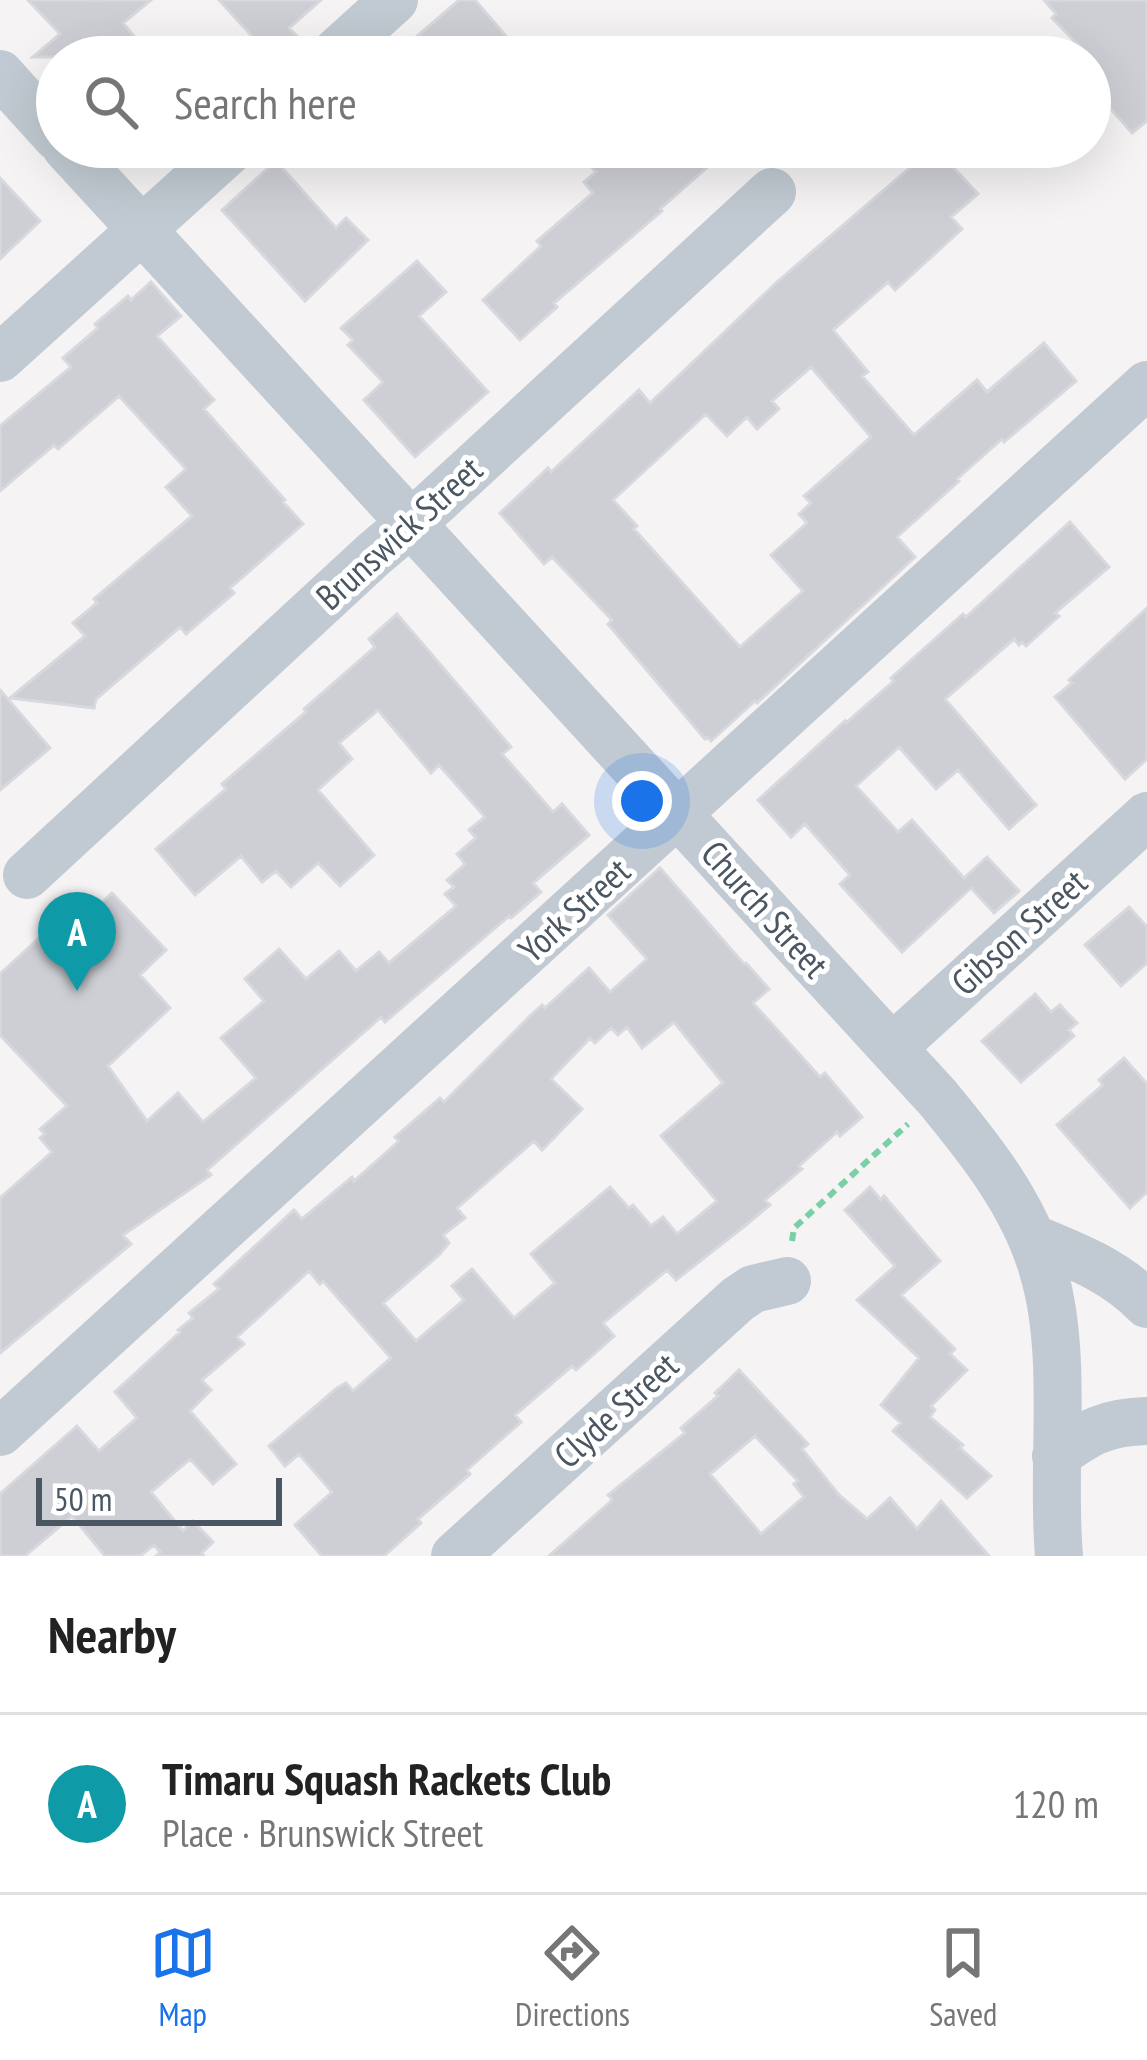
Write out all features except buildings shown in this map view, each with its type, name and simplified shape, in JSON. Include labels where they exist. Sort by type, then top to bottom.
[{"type":"street","points":[[354,36],[394,0]]},
{"type":"street","points":[[0,74],[36,114]]},
{"type":"street","name":"Church Street","points":[[85,168],[937,1097],[998,1176],[1032,1238],[1047,1283],[1054,1334],[1059,1556]]},
{"type":"street","points":[[0,358],[210,168]]},
{"type":"street","name":"Brunswick Street","points":[[27,875],[772,192]]},
{"type":"street","name":"York Street","points":[[0,1432],[1147,386]]},
{"type":"street","name":"Gibson Street","points":[[892,1048],[1147,816]]},
{"type":"street","points":[[1032,1238],[1102,1267],[1147,1304]]},
{"type":"street","name":"Clyde Street","points":[[455,1556],[738,1299],[753,1289],[787,1281]]},
{"type":"street","points":[[1056,1456],[1087,1433],[1147,1421]]},
{"type":"path","points":[[787,1281],[794,1228],[937,1097]]},
{"type":"place","name":"Timaru Squash Rackets Club","points":[[77,991]]}]
